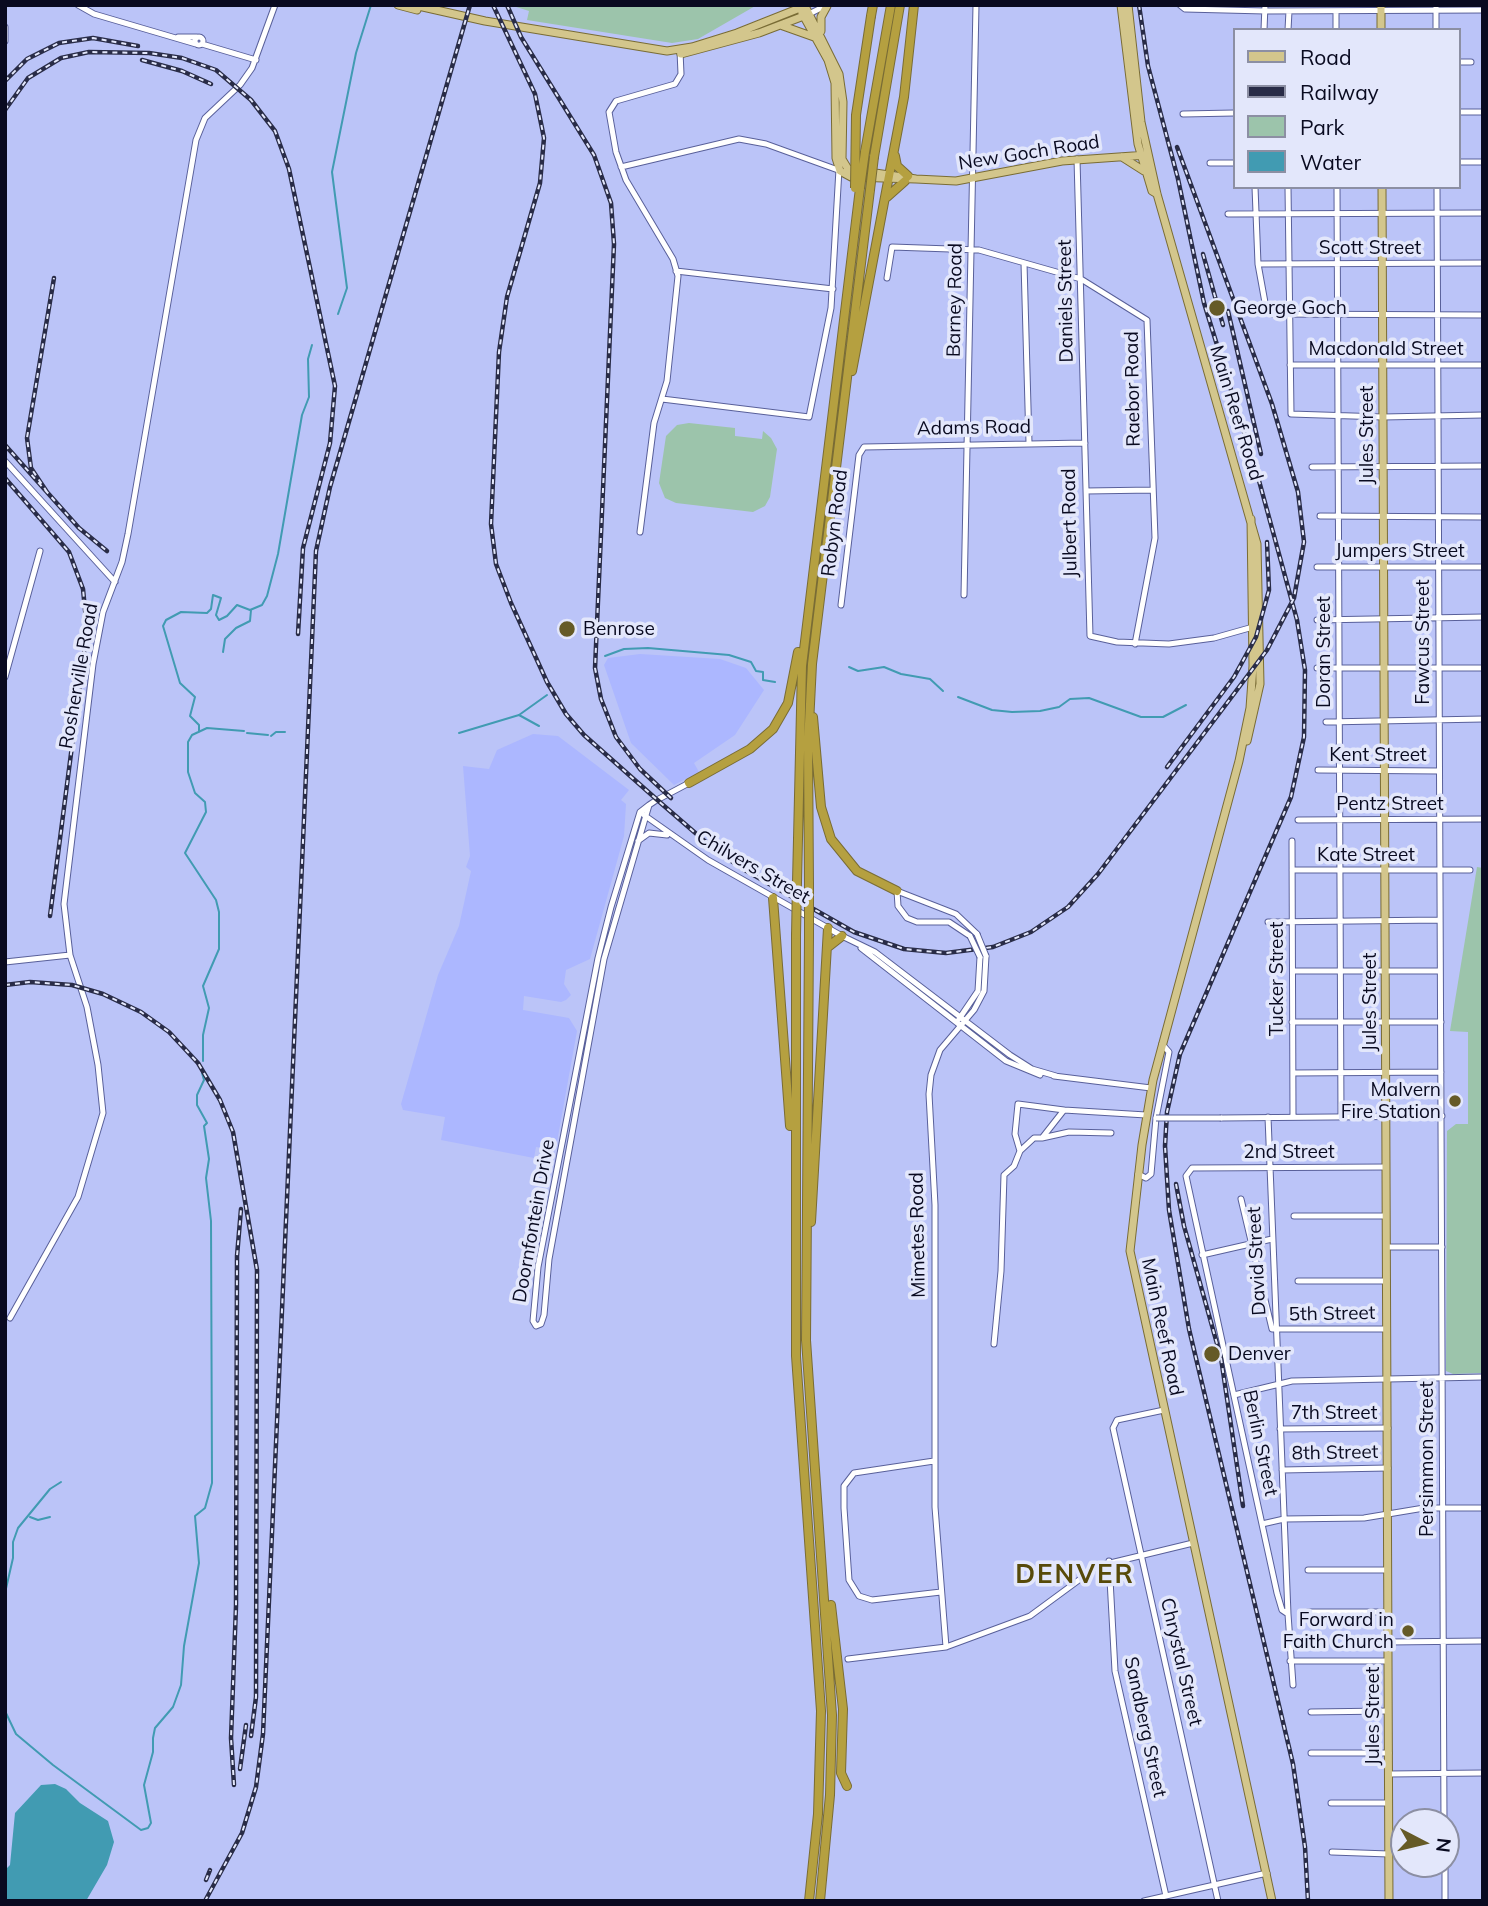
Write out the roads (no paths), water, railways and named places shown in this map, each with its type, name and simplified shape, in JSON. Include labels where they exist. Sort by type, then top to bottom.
[{"type":"highway","points":[[809,1901],[818,1814],[821,1711],[796,1356],[799,706],[861,189],[856,116],[873,5]]},
{"type":"highway","points":[[840,440],[865,152],[891,5]]},
{"type":"highway","points":[[861,189],[874,157],[900,5]]},
{"type":"highway","points":[[689,783],[750,749],[779,720],[792,691],[814,593],[890,177],[914,5]]},
{"type":"highway","points":[[886,199],[910,179],[897,166],[894,153]]},
{"type":"highway","points":[[814,593],[809,710],[805,1296],[808,1379],[832,1715],[830,1795],[820,1901]]},
{"type":"highway","points":[[814,593],[813,699],[817,780],[825,825],[837,849],[857,871],[897,891]]},
{"type":"highway","points":[[773,898],[795,1175]]},
{"type":"highway","points":[[805,1296],[828,928]]},
{"type":"highway","points":[[828,947],[842,936]]},
{"type":"highway","points":[[819,1516],[839,1660],[843,1709],[841,1773],[847,1786]]},
{"type":"main road","points":[[398,5],[636,51],[680,52],[780,26],[804,9]]},
{"type":"main road","points":[[414,5],[430,12]]},
{"type":"main road","points":[[818,37],[820,20],[827,5]]},
{"type":"main road","name":"Main Reef Road","points":[[1121,5],[1138,145],[1157,194],[1251,519],[1256,626],[1251,698],[1239,761],[1151,1088],[1138,1174],[1131,1260],[1272,1901]]},
{"type":"main road","name":"Main Reef Road","points":[[1128,5],[1144,155],[1152,191],[1157,194]]},
{"type":"main road","points":[[1381,8],[1381,28]]},
{"type":"main road","points":[[680,52],[804,9]]},
{"type":"main road","points":[[804,9],[818,37],[834,60],[841,84],[840,167]]},
{"type":"main road","points":[[780,26],[818,37]]},
{"type":"main road","points":[[1138,145],[1123,156],[1147,174]]},
{"type":"main road","name":"New Goch Road","points":[[840,167],[910,179],[974,179],[1077,159],[1144,155]]},
{"type":"main road","name":"Jules Street","points":[[1382,189],[1390,1901]]},
{"type":"street","points":[[78,5],[94,14],[198,41],[256,60]]},
{"type":"street","name":"Rosherville Road","points":[[10,1318],[78,1197],[103,1113],[87,1007],[70,955],[64,904],[99,630],[128,534],[198,131],[209,113],[240,85],[256,60],[275,5]]},
{"type":"street","points":[[804,9],[827,5]]},
{"type":"street","name":"Barney Road","points":[[964,595],[976,5]]},
{"type":"street","points":[[1180,5],[1185,9],[1265,8],[1289,11],[1436,7],[1483,10]]},
{"type":"street","points":[[1436,7],[1436,28]]},
{"type":"street","points":[[1264,28],[1265,8]]},
{"type":"street","points":[[1289,11],[1289,28]]},
{"type":"street","points":[[1336,11],[1336,28]]},
{"type":"street","points":[[5,27],[5,41]]},
{"type":"street","points":[[640,532],[653,423],[662,399],[678,289],[677,271],[621,167],[609,121],[610,107],[622,99],[675,84],[681,74],[680,52]]},
{"type":"street","points":[[1460,62],[1471,62]]},
{"type":"street","points":[[1460,112],[1483,112]]},
{"type":"street","points":[[1183,114],[1232,113]]},
{"type":"street","points":[[621,167],[739,139],[766,144],[840,167],[833,289],[809,417],[662,399]]},
{"type":"street","name":"Daniels Street","points":[[1077,159],[1085,443]]},
{"type":"street","points":[[1460,162],[1483,162]]},
{"type":"street","points":[[1210,163],[1232,163]]},
{"type":"street","points":[[1255,189],[1258,264],[1264,299],[1272,314],[1483,315]]},
{"type":"street","points":[[1288,189],[1290,410],[1293,415],[1483,415]]},
{"type":"street","name":"Doran Street","points":[[1337,189],[1341,1116]]},
{"type":"street","name":"Fawcus Street","points":[[1437,189],[1441,1097]]},
{"type":"street","points":[[1228,214],[1483,213]]},
{"type":"street","name":"Raebor Road","points":[[887,278],[892,247],[972,250],[1081,279],[1147,320],[1153,558],[1135,644]]},
{"type":"street","points":[[1024,263],[1029,443]]},
{"type":"street","name":"Scott Street","points":[[1258,264],[1483,263]]},
{"type":"street","points":[[677,271],[833,289]]},
{"type":"street","name":"Macdonald Street","points":[[1290,365],[1483,365]]},
{"type":"street","name":"Adams Road","points":[[864,447],[1085,443]]},
{"type":"street","name":"Julbert Road","points":[[1085,443],[1091,637],[1135,644]]},
{"type":"street","name":"Robyn Road","points":[[841,605],[859,455],[864,447]]},
{"type":"street","points":[[5,461],[115,582]]},
{"type":"street","points":[[1312,467],[1483,466]]},
{"type":"street","points":[[1086,492],[1153,490]]},
{"type":"street","points":[[1320,516],[1483,517]]},
{"type":"street","points":[[5,677],[40,551]]},
{"type":"street","name":"Jumpers Street","points":[[1317,567],[1483,567]]},
{"type":"street","points":[[1317,620],[1483,617]]},
{"type":"street","points":[[1135,644],[1187,642],[1256,626]]},
{"type":"street","points":[[1317,668],[1483,668]]},
{"type":"street","points":[[1326,722],[1483,719]]},
{"type":"street","name":"Kent Street","points":[[1318,770],[1439,771]]},
{"type":"street","points":[[642,814],[649,805],[689,783]]},
{"type":"street","name":"Chilvers Street","points":[[642,814],[673,838],[853,942],[1024,1065],[1056,1076],[1151,1088]]},
{"type":"street","name":"Doornfontein Drive","points":[[642,814],[604,958],[547,1268],[544,1315],[541,1324],[536,1326],[533,1321],[538,1267],[597,958],[634,825],[642,814]]},
{"type":"street","name":"Pentz Street","points":[[1298,820],[1483,819]]},
{"type":"street","points":[[636,844],[649,832],[673,838]]},
{"type":"street","name":"Tucker Street","points":[[1292,841],[1293,1117]]},
{"type":"street","name":"Kate Street","points":[[1292,870],[1470,870]]},
{"type":"street","points":[[961,1022],[979,986],[983,957],[974,935],[956,914],[897,891],[898,906],[907,918],[918,922],[949,922],[974,935]]},
{"type":"street","points":[[1268,922],[1440,920]]},
{"type":"street","points":[[5,962],[70,955]]},
{"type":"street","points":[[1293,971],[1440,971]]},
{"type":"street","points":[[1292,1022],[1441,1021]]},
{"type":"street","name":"Mimetes Road","points":[[946,1647],[934,1461],[935,1205],[929,1094],[934,1065],[961,1022]]},
{"type":"street","points":[[1138,1174],[1146,1178],[1151,1174],[1156,1118],[1169,1052],[1162,1044]]},
{"type":"street","points":[[1293,1073],[1441,1072]]},
{"type":"street","name":"Persimmon Street","points":[[1441,1097],[1444,1808]]},
{"type":"street","points":[[1020,1152],[1015,1141],[1018,1104],[1146,1115]]},
{"type":"street","points":[[1042,1138],[1064,1110]]},
{"type":"street","points":[[1156,1118],[1442,1116]]},
{"type":"street","name":"David Street","points":[[1268,1117],[1288,1614]]},
{"type":"street","points":[[994,1344],[1001,1271],[1003,1178],[1014,1166],[1020,1152],[1034,1138],[1069,1132],[1111,1133]]},
{"type":"street","name":"2nd Street","points":[[1192,1168],[1386,1167]]},
{"type":"street","name":"Berlin Street","points":[[1192,1168],[1185,1179],[1281,1607],[1288,1614],[1293,1685]]},
{"type":"street","points":[[1241,1199],[1270,1327],[1276,1331]]},
{"type":"street","points":[[1294,1216],[1387,1216]]},
{"type":"street","points":[[1202,1255],[1272,1239]]},
{"type":"street","points":[[1387,1247],[1442,1247]]},
{"type":"street","points":[[1298,1281],[1387,1281]]},
{"type":"street","points":[[1266,1310],[1275,1308]]},
{"type":"street","name":"5th Street","points":[[1276,1331],[1387,1329]]},
{"type":"street","points":[[1234,1395],[1278,1383],[1387,1377],[1483,1377]]},
{"type":"street","name":"Chrystal Street","points":[[1164,1410],[1117,1420],[1114,1431],[1219,1901]]},
{"type":"street","name":"7th Street","points":[[1280,1429],[1388,1428]]},
{"type":"street","points":[[934,1461],[854,1473],[844,1486],[844,1508],[849,1580],[859,1596],[872,1600],[941,1592]]},
{"type":"street","name":"8th Street","points":[[1282,1469],[1388,1468]]},
{"type":"street","points":[[1262,1524],[1284,1519],[1364,1518],[1443,1508],[1483,1508]]},
{"type":"street","points":[[848,1659],[946,1647],[1030,1616],[1083,1574],[1109,1562],[1193,1543]]},
{"type":"street","name":"Sandberg Street","points":[[1109,1562],[1115,1671],[1166,1896]]},
{"type":"street","points":[[1308,1570],[1388,1570]]},
{"type":"street","points":[[1308,1612],[1388,1612]]},
{"type":"street","points":[[1388,1642],[1483,1641]]},
{"type":"street","points":[[1290,1661],[1388,1661]]},
{"type":"street","points":[[1311,1712],[1388,1711]]},
{"type":"street","points":[[1311,1753],[1389,1753]]},
{"type":"street","points":[[1389,1774],[1483,1773]]},
{"type":"street","points":[[1331,1803],[1389,1803]]},
{"type":"street","points":[[1332,1852],[1389,1854]]},
{"type":"street","points":[[1144,1901],[1267,1873]]},
{"type":"street","points":[[1445,1878],[1445,1901]]},
{"type":"water","points":[[55,1784],[66,1789],[80,1803],[108,1821],[114,1842],[107,1865],[86,1901],[5,1901],[5,1870],[10,1865],[15,1813],[41,1785]]},
{"type":"waterway","points":[[338,314],[347,288],[332,172],[356,53],[371,5]]},
{"type":"waterway","points":[[199,732],[199,725],[190,716],[195,697],[180,683],[163,626],[166,620],[181,612],[207,613],[211,609],[213,595],[221,598],[216,615],[219,620],[237,605],[250,610],[262,605],[267,596],[278,554],[302,415],[309,397],[308,359],[312,345]]},
{"type":"waterway","points":[[223,652],[225,639],[236,628],[250,621],[251,610]]},
{"type":"waterway","points":[[605,656],[624,649],[648,648],[729,655],[751,662],[756,671],[763,672],[763,680],[775,682]]},
{"type":"waterway","points":[[849,667],[858,671],[884,667],[901,674],[930,679],[943,691]]},
{"type":"waterway","points":[[459,733],[519,715],[547,695]]},
{"type":"waterway","points":[[958,697],[992,710],[1012,712],[1040,711],[1059,707],[1070,699],[1089,698],[1141,717],[1163,717],[1186,705]]},
{"type":"waterway","points":[[519,715],[539,726]]},
{"type":"waterway","points":[[203,1061],[203,1035],[209,1008],[203,986],[219,949],[219,912],[216,900],[185,853],[206,812],[205,802],[195,793],[188,772],[188,742],[192,735],[207,728],[244,731]]},
{"type":"waterway","points":[[271,736],[276,732],[285,732]]},
{"type":"waterway","points":[[247,733],[268,735]]},
{"type":"waterway","points":[[5,1711],[16,1734],[53,1765],[141,1830],[148,1828],[151,1823],[144,1785],[153,1752],[155,1728],[173,1707],[181,1685],[184,1646],[199,1563],[195,1516],[205,1508],[212,1483],[211,1221],[206,1178],[209,1159],[204,1126],[207,1123],[197,1105],[197,1095],[204,1080],[202,1073]]},
{"type":"waterway","points":[[5,1593],[13,1558],[13,1542],[18,1528],[50,1489],[61,1482]]},
{"type":"waterway","points":[[30,1517],[38,1520],[50,1517]]},
{"type":"railway","points":[[205,1901],[242,1833],[256,1787],[263,1734],[316,551],[330,487],[470,5]]},
{"type":"railway","points":[[493,5],[535,94],[544,138],[540,183],[507,297],[499,352],[491,524],[496,564],[511,603],[547,682],[566,714],[584,735],[663,805],[715,850],[743,869],[854,932],[904,949],[946,953],[993,947],[1031,932],[1068,907],[1098,874],[1267,650],[1294,598],[1304,542],[1298,492],[1272,404],[1177,147]]},
{"type":"railway","points":[[507,5],[521,37],[594,155],[611,203],[614,244],[595,668],[601,699],[616,737],[640,769],[671,798]]},
{"type":"railway","points":[[1139,5],[1148,66],[1178,179],[1204,303],[1258,477],[1297,620],[1305,670],[1304,737],[1291,797],[1180,1054],[1167,1112],[1165,1146],[1169,1210],[1189,1329],[1293,1764],[1305,1847],[1308,1901]]},
{"type":"railway","points":[[5,81],[27,59],[59,43],[93,38],[138,46]]},
{"type":"railway","points":[[5,110],[28,78],[61,58],[89,52],[149,53],[182,58],[216,70],[251,100],[275,131],[289,169],[335,386],[330,443],[303,548],[298,634]]},
{"type":"railway","points":[[142,60],[182,71],[211,84]]},
{"type":"railway","points":[[1203,254],[1223,325]]},
{"type":"railway","points":[[47,492],[31,468],[27,438],[54,278]]},
{"type":"railway","points":[[1228,311],[1261,454]]},
{"type":"railway","points":[[5,445],[79,528],[107,551]]},
{"type":"railway","points":[[5,478],[69,552],[83,589],[87,630],[50,916]]},
{"type":"railway","points":[[1167,767],[1234,677],[1256,637],[1269,590],[1267,542]]},
{"type":"railway","points":[[5,985],[30,982],[72,985],[103,994],[141,1012],[169,1032],[198,1063],[220,1100],[233,1132],[257,1270],[256,1697],[251,1736]]},
{"type":"railway","points":[[1176,1184],[1184,1226],[1221,1358],[1243,1506]]},
{"type":"railway","points":[[234,1785],[231,1738],[236,1606],[237,1256],[241,1209]]},
{"type":"railway","points":[[240,1769],[246,1725]]},
{"type":"railway","points":[[206,1880],[210,1870]]},
{"type":"place","name":"George Goch","points":[[1217,308]]},
{"type":"place","name":"Benrose","points":[[567,629]]},
{"type":"place","name":"Malvern Fire Station","points":[[1455,1101]]},
{"type":"place","name":"Denver","points":[[1212,1354]]},
{"type":"place","name":"Forward in Faith Church","points":[[1408,1631]]},
{"type":"district","name":"DENVER","points":[[1075,1575]]}]
